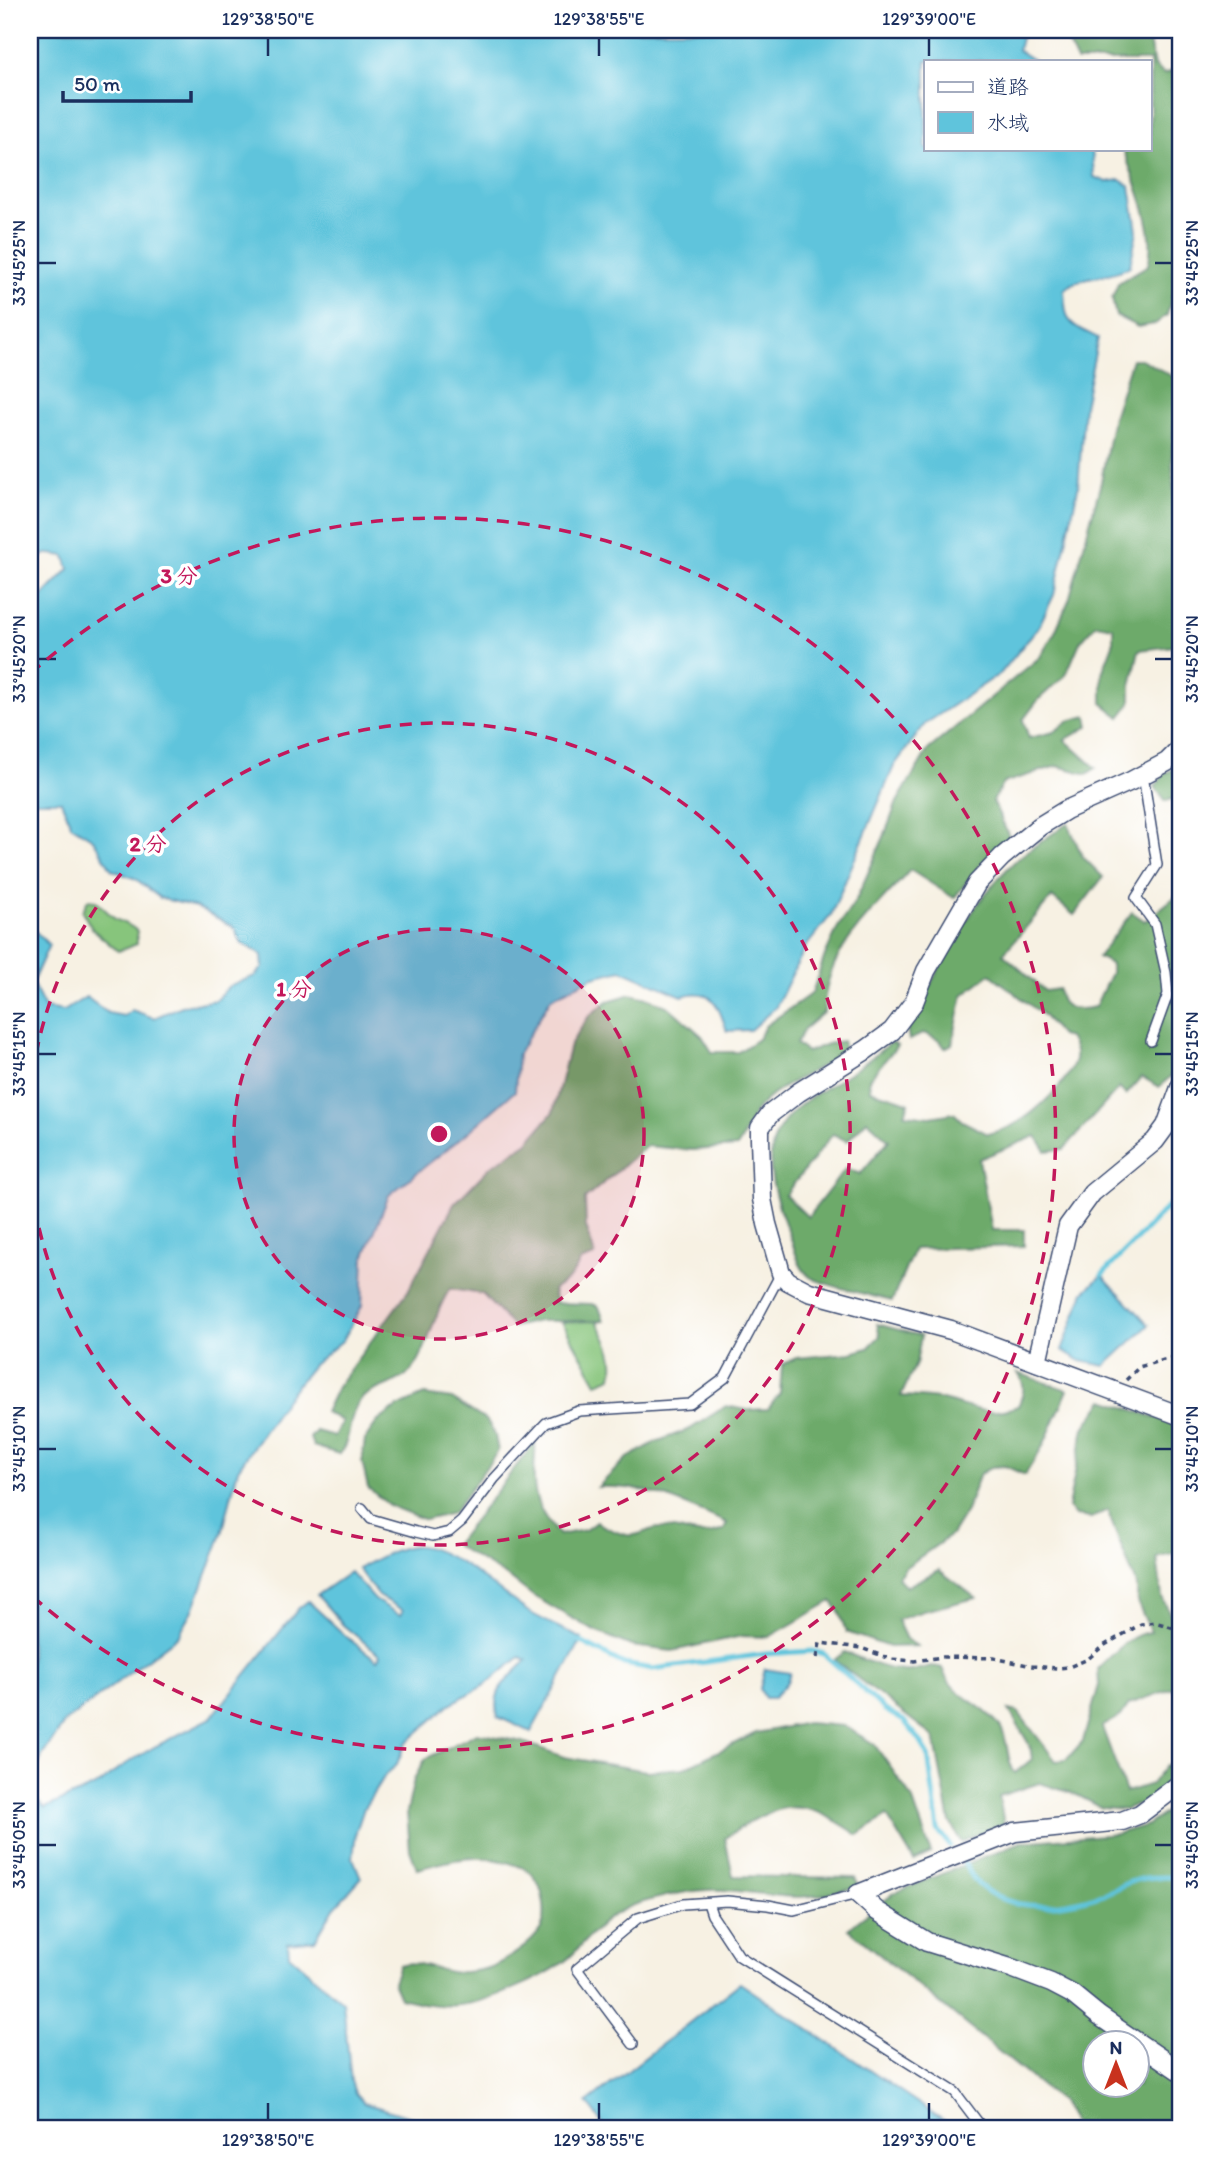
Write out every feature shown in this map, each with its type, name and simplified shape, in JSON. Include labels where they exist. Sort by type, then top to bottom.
[{"type":"street","points":[[1181,748],[1167,762],[1143,775],[1066,810],[1040,826],[1002,857],[977,883],[926,971],[914,1002],[892,1031],[799,1092],[770,1114],[761,1128],[762,1199],[781,1273],[788,1281],[809,1292],[951,1330],[1181,1416]]},
{"type":"street","points":[[1037,1362],[1068,1226],[1092,1193],[1155,1141],[1166,1126],[1181,1085]]},
{"type":"street","points":[[1181,1783],[1140,1814],[1122,1821],[1095,1826],[1015,1832],[858,1894],[877,1911],[927,1942],[1014,1969],[1072,1994],[1099,2016],[1181,2071]]},
{"type":"lane","points":[[1143,775],[1157,865],[1136,898],[1155,924],[1163,951],[1168,994],[1151,1041]]},
{"type":"lane","points":[[362,1508],[371,1519],[405,1529],[433,1536],[449,1532],[463,1521],[494,1479],[547,1423],[579,1411],[690,1404],[724,1378],[781,1273]]},
{"type":"lane","points":[[634,2044],[577,1969],[638,1918],[683,1904],[754,1904],[794,1910],[858,1894]]},
{"type":"lane","points":[[708,1903],[712,1915],[739,1956],[955,2092],[983,2129]]},
{"type":"path","points":[[1116,1392],[1139,1367],[1181,1355]]},
{"type":"path","points":[[817,1658],[820,1643],[861,1648],[891,1659],[914,1661],[943,1657],[994,1658],[1057,1668],[1069,1667],[1088,1659],[1103,1646],[1141,1624],[1155,1622],[1181,1630]]},
{"type":"green space","points":[[1060,30],[1150,30],[1149,41],[1154,66],[1164,74],[1181,68],[1181,278],[1172,295],[1167,315],[1155,324],[1138,327],[1116,316],[1112,298],[1118,283],[1148,265],[1148,222],[1123,150],[1152,150],[1152,60],[1076,60]]},
{"type":"green space","points":[[1132,359],[1141,359],[1177,379],[1172,454],[1181,643],[1139,650],[1131,686],[1131,703],[1120,717],[1102,703],[1102,673],[1113,644],[1113,627],[1096,624],[1080,642],[1066,675],[1039,699],[1023,720],[1029,738],[1054,732],[1068,721],[1087,716],[1089,726],[1065,740],[1096,768],[1087,774],[1057,766],[1003,783],[993,801],[1011,841],[983,862],[954,898],[910,870],[866,918],[841,951],[826,990],[824,1012],[804,1029],[796,1044],[807,1052],[843,1041],[843,1054],[773,1094],[755,1112],[737,1147],[692,1150],[646,1146],[585,1199],[586,1226],[595,1256],[581,1261],[569,1279],[553,1290],[556,1303],[593,1304],[599,1307],[604,1321],[539,1321],[513,1327],[482,1294],[450,1289],[416,1365],[404,1377],[361,1399],[353,1413],[346,1442],[339,1454],[313,1446],[310,1438],[316,1431],[334,1436],[342,1421],[325,1412],[337,1387],[408,1291],[454,1204],[490,1167],[528,1142],[553,1112],[570,1045],[589,1016],[608,1001],[631,994],[648,998],[669,1007],[702,1036],[712,1052],[738,1052],[758,1039],[765,1026],[812,993],[825,955],[838,927],[856,900],[897,802],[928,750],[1040,657],[1055,632],[1069,600],[1101,482],[1113,417]]},
{"type":"green space","points":[[1181,766],[1181,796],[1166,801],[1155,787],[1165,773]]},
{"type":"green space","points":[[1068,823],[1082,856],[1103,877],[1074,915],[1052,897],[1003,954],[1045,991],[1059,989],[1062,1002],[1071,1008],[1095,1007],[1111,973],[1111,964],[1098,957],[1132,912],[1145,921],[1181,892],[1181,1067],[1159,1087],[1142,1077],[1126,1095],[1119,1088],[1064,1149],[1046,1151],[1036,1136],[979,1159],[992,1230],[1024,1230],[1024,1246],[914,1249],[892,1301],[815,1280],[798,1260],[772,1180],[772,1150],[776,1136],[791,1113],[892,1042],[897,1046],[869,1079],[870,1090],[909,1103],[905,1114],[930,1117],[954,1113],[962,1121],[988,1134],[1012,1126],[1032,1113],[1059,1087],[1072,1068],[1075,1054],[1069,1038],[1061,1036],[1043,1015],[990,974],[963,995],[952,1044],[945,1048],[940,1041],[925,1033],[909,1040],[907,1029],[953,943],[979,902],[1017,859]],"holes":[[[867,1120],[889,1140],[860,1174],[846,1168],[808,1217],[785,1195],[833,1134],[847,1141]]]},
{"type":"green space","points":[[88,900],[96,901],[115,919],[137,931],[137,944],[118,951],[92,929],[82,911]]},
{"type":"green space","points":[[597,1321],[610,1348],[613,1369],[612,1377],[597,1383],[562,1322]]},
{"type":"green space","points":[[877,1324],[921,1336],[916,1364],[901,1396],[935,1399],[981,1410],[998,1411],[1018,1406],[1023,1386],[1018,1373],[1068,1390],[1043,1446],[1025,1475],[1005,1466],[992,1467],[980,1474],[966,1511],[951,1535],[906,1567],[898,1577],[906,1587],[939,1570],[976,1598],[897,1620],[906,1639],[917,1646],[889,1647],[846,1632],[832,1601],[769,1637],[742,1636],[672,1651],[631,1646],[591,1629],[533,1596],[511,1579],[455,1545],[535,1442],[534,1484],[537,1500],[548,1522],[559,1535],[585,1530],[596,1522],[627,1535],[659,1528],[697,1534],[724,1530],[727,1523],[680,1502],[633,1489],[598,1487],[626,1459],[656,1442],[690,1429],[726,1406],[747,1410],[768,1409],[780,1393],[782,1365],[796,1358],[851,1353],[868,1348],[880,1336]]},
{"type":"green space","points":[[424,1395],[452,1399],[487,1421],[495,1435],[498,1451],[453,1513],[425,1520],[390,1506],[368,1488],[362,1462],[365,1439],[377,1422],[397,1407]]},
{"type":"green space","points":[[1104,1400],[1169,1422],[1181,1429],[1181,1552],[1157,1558],[1162,1597],[1181,1638],[1181,1703],[1174,1688],[1129,1704],[1121,1716],[1102,1727],[1126,1792],[1151,1784],[1166,1765],[1176,1764],[1180,1774],[1167,1788],[1144,1803],[1124,1810],[1102,1808],[1077,1795],[1040,1783],[999,1796],[1004,1824],[961,1842],[950,1822],[934,1737],[834,1660],[845,1652],[896,1670],[909,1671],[932,1666],[942,1668],[952,1686],[1000,1726],[1015,1773],[1032,1759],[1030,1746],[1009,1710],[1018,1712],[1056,1761],[1066,1760],[1083,1741],[1099,1685],[1098,1669],[1129,1640],[1151,1632],[1137,1602],[1137,1587],[1107,1510],[1092,1518],[1075,1516],[1068,1507],[1084,1428]]},
{"type":"green space","points":[[807,1723],[844,1726],[874,1744],[912,1798],[931,1853],[914,1861],[887,1816],[858,1835],[838,1822],[806,1809],[777,1810],[744,1825],[725,1838],[733,1876],[855,1878],[859,1886],[805,1897],[718,1890],[661,1897],[615,1914],[564,1962],[502,1994],[451,2005],[400,1998],[393,1982],[399,1965],[418,1964],[456,1972],[489,1968],[531,1941],[540,1930],[544,1917],[544,1901],[536,1879],[516,1865],[493,1859],[473,1858],[417,1869],[410,1850],[407,1812],[414,1779],[425,1759],[477,1733],[523,1742],[564,1757],[647,1771],[684,1768],[756,1733]]},
{"type":"green space","points":[[1170,1809],[1181,1816],[1181,2129],[1077,2129],[1061,2102],[848,1929],[894,1893],[1021,1842],[1116,1834],[1147,1825]]},
{"type":"water","points":[[30,30],[1023,30],[1018,50],[1033,60],[924,60],[924,150],[1092,150],[1094,177],[1107,182],[1120,180],[1130,186],[1137,231],[1130,266],[1113,273],[1087,278],[1064,290],[1070,321],[1098,338],[1084,406],[1078,488],[1054,595],[1039,626],[1001,673],[925,724],[894,766],[831,915],[805,948],[776,1007],[750,1030],[727,1031],[717,1006],[707,996],[682,996],[622,970],[593,977],[551,998],[518,1054],[515,1091],[389,1195],[364,1258],[362,1306],[343,1340],[313,1365],[287,1397],[238,1469],[222,1534],[193,1610],[178,1636],[65,1722],[42,1756],[34,1779],[34,1798],[45,1808],[100,1784],[121,1767],[154,1747],[211,1718],[299,1608],[308,1601],[349,1639],[377,1660],[380,1655],[343,1625],[317,1595],[350,1572],[375,1600],[400,1615],[403,1610],[379,1596],[358,1569],[406,1547],[426,1547],[457,1561],[529,1612],[582,1639],[531,1732],[498,1717],[496,1707],[503,1685],[527,1660],[520,1657],[485,1685],[450,1704],[406,1743],[396,1766],[386,1774],[364,1808],[356,1832],[353,1858],[361,1878],[334,1908],[315,1940],[288,1943],[289,1955],[343,2002],[351,2081],[355,2093],[364,2103],[450,2129],[30,2129],[30,926],[49,945],[32,983],[45,1008],[64,1011],[86,997],[108,1013],[124,1016],[132,1010],[154,1018],[182,1006],[216,1000],[229,986],[255,976],[263,967],[262,955],[242,943],[234,927],[196,907],[160,898],[136,879],[112,870],[93,839],[71,825],[61,801],[33,801],[30,805],[30,609],[69,569],[65,556],[46,554],[30,571]]},
{"type":"water","points":[[1102,1275],[1149,1325],[1105,1366],[1081,1361],[1062,1350],[1084,1292]]},
{"type":"water","points":[[765,1669],[790,1673],[787,1682],[774,1698],[765,1698],[760,1689]]},
{"type":"water","points":[[740,1983],[946,2122],[952,2129],[607,2129],[587,2103]]},
{"type":"waterway","points":[[1102,1275],[1181,1193]]},
{"type":"waterway","points":[[581,1642],[624,1664],[653,1669],[766,1654],[813,1651],[824,1654],[885,1710],[904,1721],[919,1739],[928,1754],[938,1830],[950,1846]]},
{"type":"waterway","points":[[964,1863],[977,1883],[993,1895],[1007,1901],[1039,1906],[1087,1899],[1139,1879],[1181,1877]]}]
